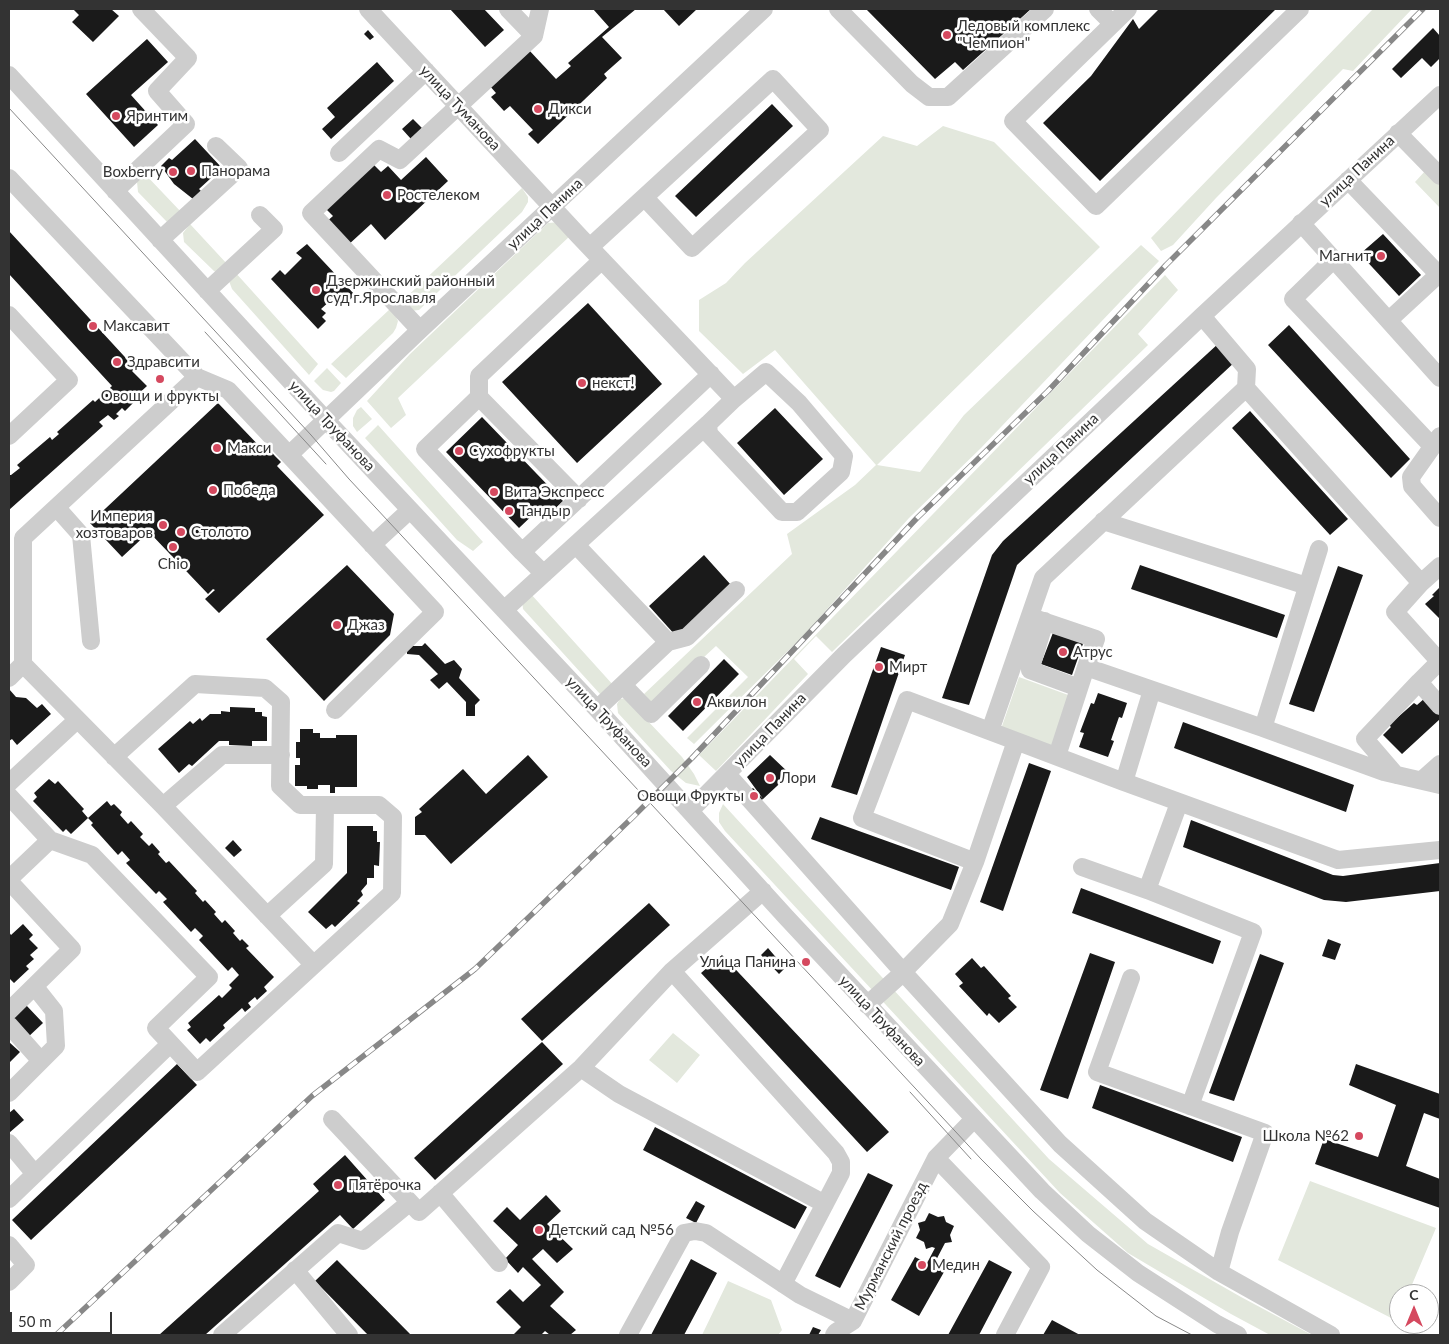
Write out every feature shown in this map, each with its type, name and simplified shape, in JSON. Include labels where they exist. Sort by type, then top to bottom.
[{"type":"street","points":[[115,191],[186,124],[157,91],[188,58],[141,9]]},
{"type":"street","name":"улица Туманова","points":[[368,9],[734,399]]},
{"type":"street","points":[[508,9],[534,36]]},
{"type":"street","points":[[420,330],[311,213],[380,149],[400,160],[534,36],[540,9]]},
{"type":"street","name":"улица Панина","points":[[289,455],[764,9]]},
{"type":"street","points":[[838,9],[912,84],[929,97],[948,97],[1045,9]]},
{"type":"street","points":[[1098,9],[1112,24]]},
{"type":"street","points":[[1128,9],[1013,121],[1096,206],[1300,9]]},
{"type":"street","points":[[340,153],[426,71]]},
{"type":"street","name":"улица Труфанова","points":[[9,75],[326,420],[598,710],[868,1005],[1042,1191],[1088,1234],[1138,1273],[1209,1319],[1238,1335]]},
{"type":"street","points":[[579,499],[479,397],[479,376],[596,254],[645,198],[773,79],[820,130],[692,248],[645,198]]},
{"type":"street","name":"улица Панина","points":[[690,811],[844,655],[1202,316],[1440,95]]},
{"type":"street","points":[[1398,133],[1440,176]]},
{"type":"street","points":[[160,240],[239,168],[216,146]]},
{"type":"street","points":[[9,178],[197,377],[228,390],[435,612],[335,710]]},
{"type":"street","points":[[1348,180],[1439,274],[1388,320]]},
{"type":"street","points":[[207,290],[274,229],[260,215]]},
{"type":"street","points":[[1301,223],[1440,378]]},
{"type":"street","points":[[1334,259],[1293,299],[1436,441],[1411,477],[1412,486],[1440,518]]},
{"type":"street","points":[[9,315],[69,380],[9,436]]},
{"type":"street","points":[[1080,688],[1030,670],[1043,578],[1246,388],[1247,369],[1202,316]]},
{"type":"street","points":[[504,610],[734,399],[766,372],[799,403],[844,456],[841,472],[797,512],[782,512],[709,434],[708,424]]},
{"type":"street","points":[[522,552],[711,374]]},
{"type":"street","points":[[197,377],[23,538],[16,586],[23,664],[163,806],[313,964]]},
{"type":"street","points":[[1246,388],[1421,583]]},
{"type":"street","points":[[479,397],[425,449],[544,574]]},
{"type":"street","points":[[56,508],[81,535],[91,641]]},
{"type":"street","points":[[372,545],[410,510]]},
{"type":"street","points":[[1103,521],[1308,586]]},
{"type":"street","points":[[576,545],[668,642]]},
{"type":"street","points":[[1263,728],[1319,549]]},
{"type":"street","points":[[1396,775],[1365,740],[1440,661],[1395,612],[1421,583],[1440,566]]},
{"type":"street","points":[[598,710],[668,642],[687,637],[736,590]]},
{"type":"street","points":[[1037,619],[1096,639],[1057,756]]},
{"type":"street","points":[[990,731],[1037,619]]},
{"type":"street","points":[[9,678],[23,664]]},
{"type":"street","points":[[623,685],[651,714],[701,665]]},
{"type":"street","points":[[1086,667],[1384,772],[1440,784]]},
{"type":"street","points":[[1419,682],[1440,706]]},
{"type":"street","points":[[77,720],[9,794],[50,840],[92,855],[208,977],[156,1028],[197,1072],[392,893],[393,817],[379,805],[300,805],[280,786],[281,702],[265,688],[195,684],[114,757]]},
{"type":"street","points":[[1124,782],[1152,690]]},
{"type":"street","points":[[975,862],[862,818],[907,700],[1179,803],[1338,860],[1440,850]]},
{"type":"street","points":[[868,1005],[950,924],[975,862],[1016,741]]},
{"type":"street","points":[[163,806],[222,755],[281,755]]},
{"type":"street","points":[[1422,780],[1440,764]]},
{"type":"street","points":[[727,774],[903,972],[1060,1144],[1145,1221],[1219,1272],[1332,1335]]},
{"type":"street","points":[[1148,890],[1179,803]]},
{"type":"street","points":[[267,916],[324,864],[325,805]]},
{"type":"street","points":[[9,1011],[72,949],[9,880],[50,840]]},
{"type":"street","points":[[1082,867],[1148,890],[1254,932],[1190,1106]]},
{"type":"street","points":[[332,1119],[419,1212],[582,1068],[672,971],[763,890]]},
{"type":"street","points":[[672,971],[836,1153],[841,1162],[841,1173],[783,1284]]},
{"type":"street","points":[[1131,978],[1097,1072],[1265,1133],[1230,1232],[1219,1272]]},
{"type":"street","points":[[9,1093],[56,1046],[54,1011],[35,987]]},
{"type":"street","points":[[9,1024],[41,1061]]},
{"type":"street","points":[[9,1199],[170,1044]]},
{"type":"street","points":[[582,1068],[619,1094],[825,1204]]},
{"type":"street","name":"Мурманский проезд","points":[[628,1335],[684,1233],[694,1231],[706,1233],[800,1295],[853,1321],[936,1158],[974,1119]]},
{"type":"street","points":[[9,1143],[35,1174]]},
{"type":"street","points":[[936,1158],[1042,1267],[1005,1335]]},
{"type":"street","points":[[440,1193],[499,1263]]},
{"type":"street","points":[[222,1335],[338,1233],[363,1241],[409,1203]]},
{"type":"street","points":[[9,1245],[26,1265],[9,1282]]},
{"type":"street","points":[[295,1270],[349,1335]]},
{"type":"street","points":[[834,1335],[853,1321]]},
{"type":"shaded area","points":[[1373,9],[1412,9],[1353,71],[1343,69],[1216,198],[1173,245],[1161,251],[1151,238]]},
{"type":"shaded area","points":[[943,126],[994,142],[1100,247],[877,465],[920,472],[964,415],[1141,245],[1159,261],[981,448],[909,518],[804,635],[694,744],[687,738],[748,677],[716,646],[653,704],[644,694],[792,554],[787,534],[855,485],[876,465],[775,350],[743,374],[699,331],[699,300],[726,283],[745,263],[883,136],[917,146]]},
{"type":"shaded area","points":[[1426,170],[1440,183],[1440,208],[1415,182]]},
{"type":"shaded area","points":[[144,173],[182,213],[167,222],[138,192],[137,182]]},
{"type":"shaded area","points":[[522,188],[528,197],[528,202],[522,212],[419,310],[409,311],[399,304]]},
{"type":"shaded area","points":[[561,222],[571,235],[398,398],[406,415],[391,428],[367,401],[410,354],[548,223]]},
{"type":"shaded area","points":[[190,224],[228,265],[216,272],[214,271],[184,242],[183,233]]},
{"type":"shaded area","points":[[234,271],[318,364],[309,375],[232,289],[229,281]]},
{"type":"shaded area","points":[[1165,275],[1178,290],[1138,334],[1148,345],[832,652],[816,636],[794,659],[808,674],[716,771],[699,755]]},
{"type":"shaded area","points":[[390,309],[398,321],[393,333],[346,378],[331,364]]},
{"type":"shaded area","points":[[327,368],[341,383],[331,392],[323,390],[314,381]]},
{"type":"shaded area","points":[[361,407],[372,419],[357,432],[353,426],[353,418]]},
{"type":"shaded area","points":[[378,425],[483,542],[473,551],[457,540],[365,438]]},
{"type":"shaded area","points":[[530,593],[614,686],[609,692],[600,694],[523,609],[522,600]]},
{"type":"shaded area","points":[[1019,677],[1071,696],[1053,750],[1001,729]]},
{"type":"shaded area","points":[[626,698],[682,757],[700,786],[686,783],[671,771],[618,713],[617,704],[620,699]]},
{"type":"shaded area","points":[[723,804],[1049,1159],[1148,1244],[1312,1335],[1270,1335],[1231,1314],[1128,1253],[1060,1193],[725,831],[719,822],[719,813]]},
{"type":"shaded area","points":[[673,1033],[700,1055],[677,1083],[649,1060]]},
{"type":"shaded area","points":[[1310,1181],[1436,1228],[1412,1284],[1389,1284],[1389,1317],[1278,1260]]},
{"type":"shaded area","points":[[728,1281],[771,1300],[782,1330],[778,1335],[702,1335]]},
{"type":"building","points":[[73,9],[111,9],[119,16],[93,42],[72,22],[79,15]]},
{"type":"building","points":[[450,9],[484,9],[504,30],[485,47]]},
{"type":"building","points":[[593,9],[636,9],[602,37],[622,58],[604,74],[607,78],[538,144],[528,134],[533,130],[510,106],[504,111],[491,97],[496,93],[489,85],[528,49],[556,79],[571,66],[568,63],[609,27]]},
{"type":"building","points":[[663,9],[697,9],[679,26]]},
{"type":"building","name":"Ледовый комплекс \"Чемпион\"","points":[[866,9],[1031,9],[963,70],[955,62],[935,79]]},
{"type":"building","points":[[1159,9],[1276,9],[1100,181],[1043,123],[1091,76],[1133,19],[1139,29]]},
{"type":"building","points":[[1433,28],[1440,36],[1440,58],[1431,67],[1422,58],[1401,78],[1392,69]]},
{"type":"building","points":[[368,30],[374,37],[370,40],[364,34]]},
{"type":"building","points":[[147,39],[168,62],[131,95],[158,125],[134,147],[86,94]]},
{"type":"building","points":[[377,62],[394,81],[331,139],[322,129],[335,117],[327,108]]},
{"type":"building","points":[[772,104],[793,126],[696,217],[675,196]]},
{"type":"building","points":[[413,119],[422,128],[411,139],[402,129]]},
{"type":"building","name":"Панорама","points":[[195,139],[222,168],[199,189],[201,191],[193,199],[174,184],[161,166],[169,158],[172,160]]},
{"type":"building","name":"Ростелеком","points":[[426,157],[448,181],[385,240],[371,224],[347,246],[325,223],[333,216],[325,208],[373,164],[381,172],[388,166],[401,180]]},
{"type":"building","points":[[9,231],[135,368],[132,371],[147,386],[135,397],[137,399],[125,411],[122,408],[116,414],[119,416],[114,420],[108,415],[99,422],[103,426],[9,510],[9,475],[20,468],[17,465],[50,437],[52,440],[59,434],[57,432],[112,386],[9,274]]},
{"type":"building","points":[[1383,234],[1421,275],[1399,296],[1360,254]]},
{"type":"building","name":"Дзержинский районный суд г.Ярославля","points":[[307,244],[355,295],[344,305],[340,300],[336,304],[331,300],[321,309],[326,313],[322,317],[326,321],[318,329],[271,279],[280,270],[285,275],[302,258],[296,253]]},
{"type":"building","name":"некст!","points":[[588,303],[662,384],[577,463],[502,382]]},
{"type":"building","points":[[1289,325],[1410,459],[1391,478],[1268,345]]},
{"type":"building","points":[[1219,343],[1237,360],[1017,565],[969,705],[942,698],[992,555],[1003,541]]},
{"type":"building","name":"Победа","points":[[218,403],[265,452],[269,449],[281,462],[277,466],[324,515],[219,613],[205,599],[215,590],[213,589],[208,594],[149,532],[122,557],[90,523]]},
{"type":"building","points":[[775,408],[823,459],[784,495],[737,443]]},
{"type":"building","points":[[1250,411],[1348,519],[1330,535],[1232,428]]},
{"type":"building","points":[[482,417],[563,501],[547,517],[539,509],[519,528],[446,452]]},
{"type":"building","points":[[704,555],[731,585],[676,636],[649,606]]},
{"type":"building","name":"Джаз","points":[[347,565],[394,614],[390,635],[324,701],[266,639]]},
{"type":"building","points":[[1140,565],[1285,615],[1277,638],[1131,589]]},
{"type":"building","points":[[1338,566],[1363,575],[1314,712],[1289,704]]},
{"type":"building","points":[[1440,587],[1440,619],[1425,604]]},
{"type":"building","name":"Атрус","points":[[1054,630],[1084,641],[1072,675],[1041,664]]},
{"type":"building","points":[[425,643],[445,664],[454,660],[462,669],[459,678],[480,700],[475,705],[475,716],[466,716],[466,702],[447,682],[439,689],[430,680],[438,674],[419,655],[407,654],[407,646],[422,646]]},
{"type":"building","points":[[881,647],[905,655],[857,795],[831,787]]},
{"type":"building","name":"Аквилон","points":[[724,659],[739,674],[683,731],[668,716]]},
{"type":"building","points":[[9,689],[16,697],[26,698],[37,708],[42,704],[51,714],[17,745],[12,739],[9,741]]},
{"type":"building","points":[[1098,693],[1127,703],[1122,718],[1119,717],[1111,740],[1114,741],[1108,757],[1079,747],[1084,733],[1080,732],[1091,703],[1094,704]]},
{"type":"building","points":[[1425,698],[1440,714],[1440,719],[1402,754],[1383,735],[1391,727],[1389,725],[1414,703],[1417,705]]},
{"type":"building","points":[[230,707],[255,708],[255,712],[262,712],[262,716],[267,717],[267,741],[252,741],[252,746],[229,745],[229,741],[219,741],[192,766],[189,764],[179,773],[158,749],[190,721],[193,724],[200,718],[202,721],[210,714],[221,714],[221,711],[230,712]]},
{"type":"building","points":[[1183,722],[1354,785],[1346,812],[1174,748]]},
{"type":"building","points":[[300,729],[313,729],[313,733],[320,733],[320,738],[336,738],[336,735],[357,735],[357,787],[335,787],[335,793],[330,793],[330,785],[318,785],[318,789],[307,789],[307,786],[295,786],[295,765],[300,765],[300,758],[296,758],[296,742],[300,742]]},
{"type":"building","points":[[528,755],[548,777],[451,864],[425,835],[415,835],[415,817],[422,812],[419,809],[463,769],[486,794]]},
{"type":"building","points":[[770,755],[790,774],[763,799],[747,777]]},
{"type":"building","points":[[1029,763],[1051,771],[1003,911],[980,902]]},
{"type":"building","points":[[49,779],[55,784],[58,781],[84,809],[82,811],[88,818],[71,834],[66,829],[63,832],[33,801],[37,797],[34,793]]},
{"type":"building","name":"Овощи Фрукты","points":[[753,788],[763,799],[755,804],[745,794]]},
{"type":"building","points":[[107,801],[111,806],[114,804],[122,812],[120,815],[128,824],[131,821],[143,834],[140,837],[149,846],[152,843],[166,863],[169,861],[197,891],[195,893],[203,902],[205,900],[216,912],[214,914],[222,923],[225,920],[235,931],[233,933],[240,941],[242,939],[249,946],[246,948],[274,977],[264,987],[267,991],[257,1000],[255,997],[248,1003],[251,1007],[245,1012],[242,1008],[223,1025],[225,1028],[210,1042],[206,1038],[200,1044],[187,1030],[191,1027],[188,1023],[219,995],[222,998],[232,988],[229,985],[239,975],[232,967],[228,971],[199,940],[203,936],[195,928],[191,932],[163,902],[167,899],[159,891],[156,894],[126,863],[130,860],[122,851],[118,855],[91,825],[93,823],[88,818]]},
{"type":"building","points":[[820,817],[959,867],[951,890],[811,839]]},
{"type":"building","points":[[1191,820],[1333,875],[1343,876],[1440,863],[1440,891],[1346,902],[1324,900],[1183,847]]},
{"type":"building","points":[[347,826],[373,826],[373,831],[377,831],[377,842],[380,842],[379,866],[374,865],[374,878],[367,878],[367,884],[361,891],[363,895],[357,901],[360,903],[335,927],[332,924],[326,929],[308,912],[347,873]]},
{"type":"building","points":[[233,840],[242,850],[234,857],[225,848]]},
{"type":"building","points":[[1081,888],[1221,941],[1213,964],[1072,913]]},
{"type":"building","points":[[649,903],[670,925],[542,1041],[521,1019]]},
{"type":"building","points":[[23,924],[33,935],[29,939],[38,948],[30,955],[34,959],[26,966],[29,969],[14,983],[9,978],[9,932],[11,935]]},
{"type":"building","points":[[1328,939],[1341,944],[1335,960],[1322,956]]},
{"type":"building","points":[[768,948],[785,968],[779,974],[761,955]]},
{"type":"building","points":[[1090,953],[1115,962],[1068,1099],[1040,1090]]},
{"type":"building","points":[[1260,954],[1284,963],[1234,1101],[1209,1093]]},
{"type":"building","points":[[722,955],[889,1132],[867,1152],[701,973]]},
{"type":"building","points":[[972,958],[981,968],[984,966],[1011,996],[1008,998],[1017,1007],[999,1023],[989,1013],[987,1016],[959,986],[963,983],[955,974]]},
{"type":"building","points":[[26,1005],[43,1023],[26,1039],[9,1021]]},
{"type":"building","points":[[9,1042],[20,1052],[9,1063]]},
{"type":"building","points":[[542,1042],[563,1064],[435,1180],[414,1158]]},
{"type":"building","points":[[177,1064],[197,1085],[31,1240],[12,1220]]},
{"type":"building","points":[[1356,1064],[1440,1094],[1440,1119],[1424,1113],[1406,1166],[1440,1179],[1440,1208],[1315,1164],[1324,1139],[1378,1157],[1396,1105],[1349,1085]]},
{"type":"building","points":[[1100,1085],[1242,1137],[1233,1162],[1092,1108]]},
{"type":"building","points":[[14,1109],[24,1120],[9,1133],[9,1113]]},
{"type":"building","points":[[655,1127],[807,1207],[795,1229],[643,1150]]},
{"type":"building","points":[[345,1155],[385,1200],[353,1229],[340,1215],[205,1335],[159,1335],[319,1191],[313,1184]]},
{"type":"building","points":[[868,1173],[893,1185],[840,1288],[815,1276]]},
{"type":"building","points":[[546,1195],[561,1211],[547,1224],[573,1249],[557,1263],[543,1249],[532,1259],[564,1292],[550,1306],[576,1330],[570,1335],[550,1335],[545,1331],[541,1335],[513,1335],[521,1327],[496,1302],[510,1289],[523,1302],[541,1285],[523,1267],[518,1273],[505,1259],[518,1245],[493,1221],[507,1207],[520,1220]]},
{"type":"building","points":[[696,1201],[705,1206],[696,1223],[686,1218]]},
{"type":"building","name":"Медин","points":[[929,1213],[938,1217],[944,1216],[946,1222],[954,1226],[950,1235],[952,1242],[945,1243],[933,1266],[944,1272],[919,1316],[891,1300],[915,1257],[927,1263],[935,1248],[926,1249],[924,1242],[916,1238],[920,1230],[918,1223],[925,1221]]},
{"type":"building","points":[[691,1259],[717,1273],[684,1335],[651,1335]]},
{"type":"building","points":[[337,1260],[411,1335],[368,1335],[315,1281]]},
{"type":"building","points":[[989,1260],[1012,1272],[979,1335],[948,1335]]},
{"type":"building","points":[[1052,1320],[1080,1335],[1043,1335]]},
{"type":"building","points":[[813,1327],[821,1330],[818,1335],[809,1335]]},
{"type":"tram line","points":[[9,108],[311,435],[349,479],[981,1159],[1033,1211],[1097,1270],[1156,1316],[1192,1335]]},
{"type":"tram line","points":[[205,332],[326,464]]},
{"type":"tram line","points":[[910,1092],[971,1159]]},
{"type":"railway","points":[[56,1335],[312,1096],[475,969],[634,816],[692,758],[917,518],[1048,391],[1166,265],[1423,9]]},
{"type":"place","name":"Ледовый комплекс \"Чемпион\"","points":[[947,35]]},
{"type":"place","name":"Дикси","points":[[538,109]]},
{"type":"place","name":"Яринтим","points":[[116,116]]},
{"type":"place","name":"Панорама","points":[[191,171]]},
{"type":"place","name":"Boxberry","points":[[173,172]]},
{"type":"place","name":"Ростелеком","points":[[387,195]]},
{"type":"place","name":"Магнит","points":[[1381,256]]},
{"type":"place","name":"Дзержинский районный суд г.Ярославля","points":[[316,290]]},
{"type":"place","name":"Максавит","points":[[93,326]]},
{"type":"place","name":"Здравсити","points":[[117,362]]},
{"type":"place","name":"Овощи и фрукты","points":[[160,379]]},
{"type":"place","name":"некст!","points":[[582,383]]},
{"type":"place","name":"Макси","points":[[217,448]]},
{"type":"place","name":"Сухофрукты","points":[[459,451]]},
{"type":"place","name":"Победа","points":[[213,490]]},
{"type":"place","name":"Вита Экспресс","points":[[494,492]]},
{"type":"place","name":"Тандыр","points":[[509,511]]},
{"type":"place","name":"Империя хозтоваров","points":[[163,525]]},
{"type":"place","name":"Столото","points":[[181,532]]},
{"type":"place","name":"Chio","points":[[173,547]]},
{"type":"place","name":"Джаз","points":[[337,625]]},
{"type":"place","name":"Атрус","points":[[1063,652]]},
{"type":"place","name":"Мирт","points":[[879,667]]},
{"type":"place","name":"Аквилон","points":[[697,702]]},
{"type":"place","name":"Лори","points":[[770,778]]},
{"type":"place","name":"Овощи Фрукты","points":[[754,796]]},
{"type":"place","name":"Улица Панина","points":[[806,962]]},
{"type":"place","name":"Школа №62","points":[[1359,1136]]},
{"type":"place","name":"Пятёрочка","points":[[338,1185]]},
{"type":"place","name":"Детский сад №56","points":[[539,1230]]},
{"type":"place","name":"Медин","points":[[922,1265]]}]
